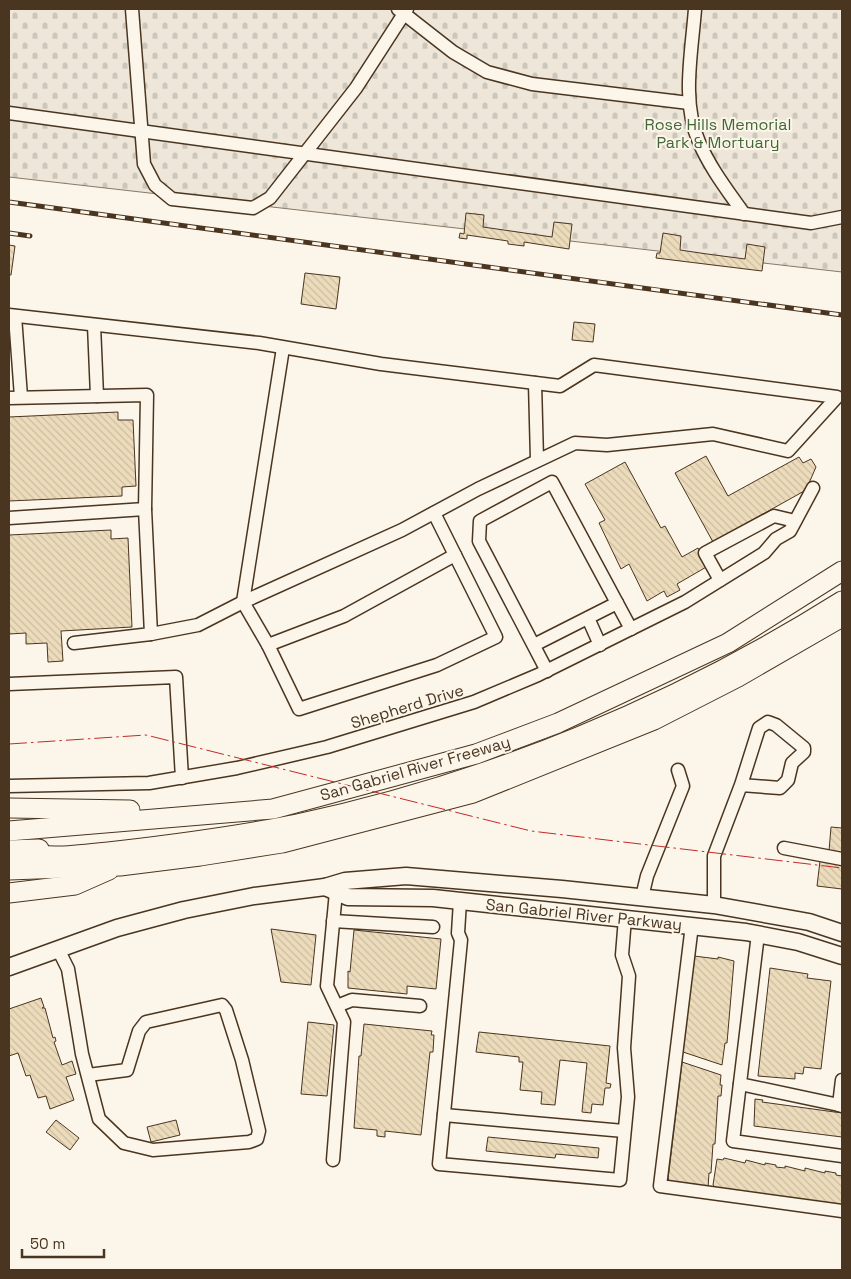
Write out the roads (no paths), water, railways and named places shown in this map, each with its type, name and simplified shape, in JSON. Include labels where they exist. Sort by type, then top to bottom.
[{"type":"highway","name":"San Gabriel River Freeway","points":[[9,831],[273,809],[476,754],[558,723],[728,643],[842,571]]},
{"type":"highway","points":[[9,850],[94,846],[210,832],[326,810],[418,787],[508,757],[600,722],[748,650],[842,592]]},
{"type":"highway","points":[[9,869],[27,857],[72,855],[206,840],[297,824],[386,802],[485,772],[571,740],[666,699],[801,627],[842,601]]},
{"type":"highway","points":[[9,869],[120,866],[282,843],[473,793],[654,720],[738,677],[842,617]]},
{"type":"highway","points":[[9,808],[70,810],[273,809]]},
{"type":"highway","points":[[9,893],[75,885],[120,866]]},
{"type":"main road","name":"San Gabriel River Parkway","points":[[330,890],[345,881],[406,876],[714,905],[809,922],[842,933]]},
{"type":"main road","name":"San Gabriel River Parkway","points":[[9,967],[117,928],[184,910],[254,896],[330,890],[348,897],[432,898],[692,925],[758,934],[798,942],[842,956]]},
{"type":"street","points":[[132,9],[144,164],[155,185],[172,199],[253,208],[270,198],[356,88],[403,10],[453,52],[487,72],[532,84],[689,103]]},
{"type":"street","points":[[694,9],[689,103],[698,141],[717,176],[744,214]]},
{"type":"street","points":[[9,113],[811,223],[842,217]]},
{"type":"street","points":[[74,643],[151,634],[198,625],[243,602],[402,530],[575,443],[607,445],[713,434],[788,451],[837,397],[594,366],[560,386],[381,364],[283,348],[12,316],[15,398],[147,395],[145,509],[151,634]]},
{"type":"street","points":[[94,325],[97,396]]},
{"type":"street","points":[[283,348],[243,602],[268,646],[299,709],[437,665],[496,637],[434,513]]},
{"type":"street","points":[[536,383],[538,460]]},
{"type":"street","points":[[547,671],[479,541],[480,521],[552,482],[631,629]]},
{"type":"street","name":"Shepherd Drive","points":[[9,786],[149,783],[182,778],[237,768],[327,747],[474,702],[547,671],[685,602],[764,553],[776,539],[790,531],[813,488]]},
{"type":"street","points":[[9,518],[145,509]]},
{"type":"street","points":[[720,580],[705,553],[774,516],[795,521]]},
{"type":"street","points":[[268,646],[344,616],[455,555]]},
{"type":"street","points":[[534,645],[617,603]]},
{"type":"street","points":[[588,618],[600,645]]},
{"type":"street","points":[[9,684],[176,677],[182,778]]},
{"type":"street","points":[[714,905],[714,856],[741,785],[759,728],[768,722],[776,725],[804,748],[804,752],[792,764],[788,780],[780,788],[741,785]]},
{"type":"street","points":[[642,897],[647,876],[683,786],[678,770]]},
{"type":"street","points":[[784,848],[842,859]]},
{"type":"street","points":[[330,890],[333,921],[328,986],[344,1022],[333,1160]]},
{"type":"street","points":[[460,901],[458,933],[462,940],[439,1164],[620,1180],[628,1096],[624,1048],[629,976],[622,956],[625,918]]},
{"type":"street","points":[[333,921],[432,927]]},
{"type":"street","points":[[692,925],[660,1186],[842,1211]]},
{"type":"street","points":[[758,934],[733,1141],[842,1156]]},
{"type":"street","points":[[58,949],[68,969],[88,1076],[99,1119],[124,1143],[152,1150],[220,1145],[249,1142],[256,1138],[259,1131],[242,1060],[226,1010],[222,1005],[146,1022],[139,1031],[127,1070],[88,1076]]},
{"type":"street","points":[[337,1006],[352,1000],[420,1006]]},
{"type":"street","points":[[740,1084],[840,1106],[842,1080]]},
{"type":"street","points":[[444,1115],[624,1130]]},
{"type":"railway","points":[[9,202],[842,315]]},
{"type":"railway","points":[[9,233],[30,236]]},
{"type":"park label","name":"Rose Hills Memorial Park & Mortuary","points":[[718,133]]}]
